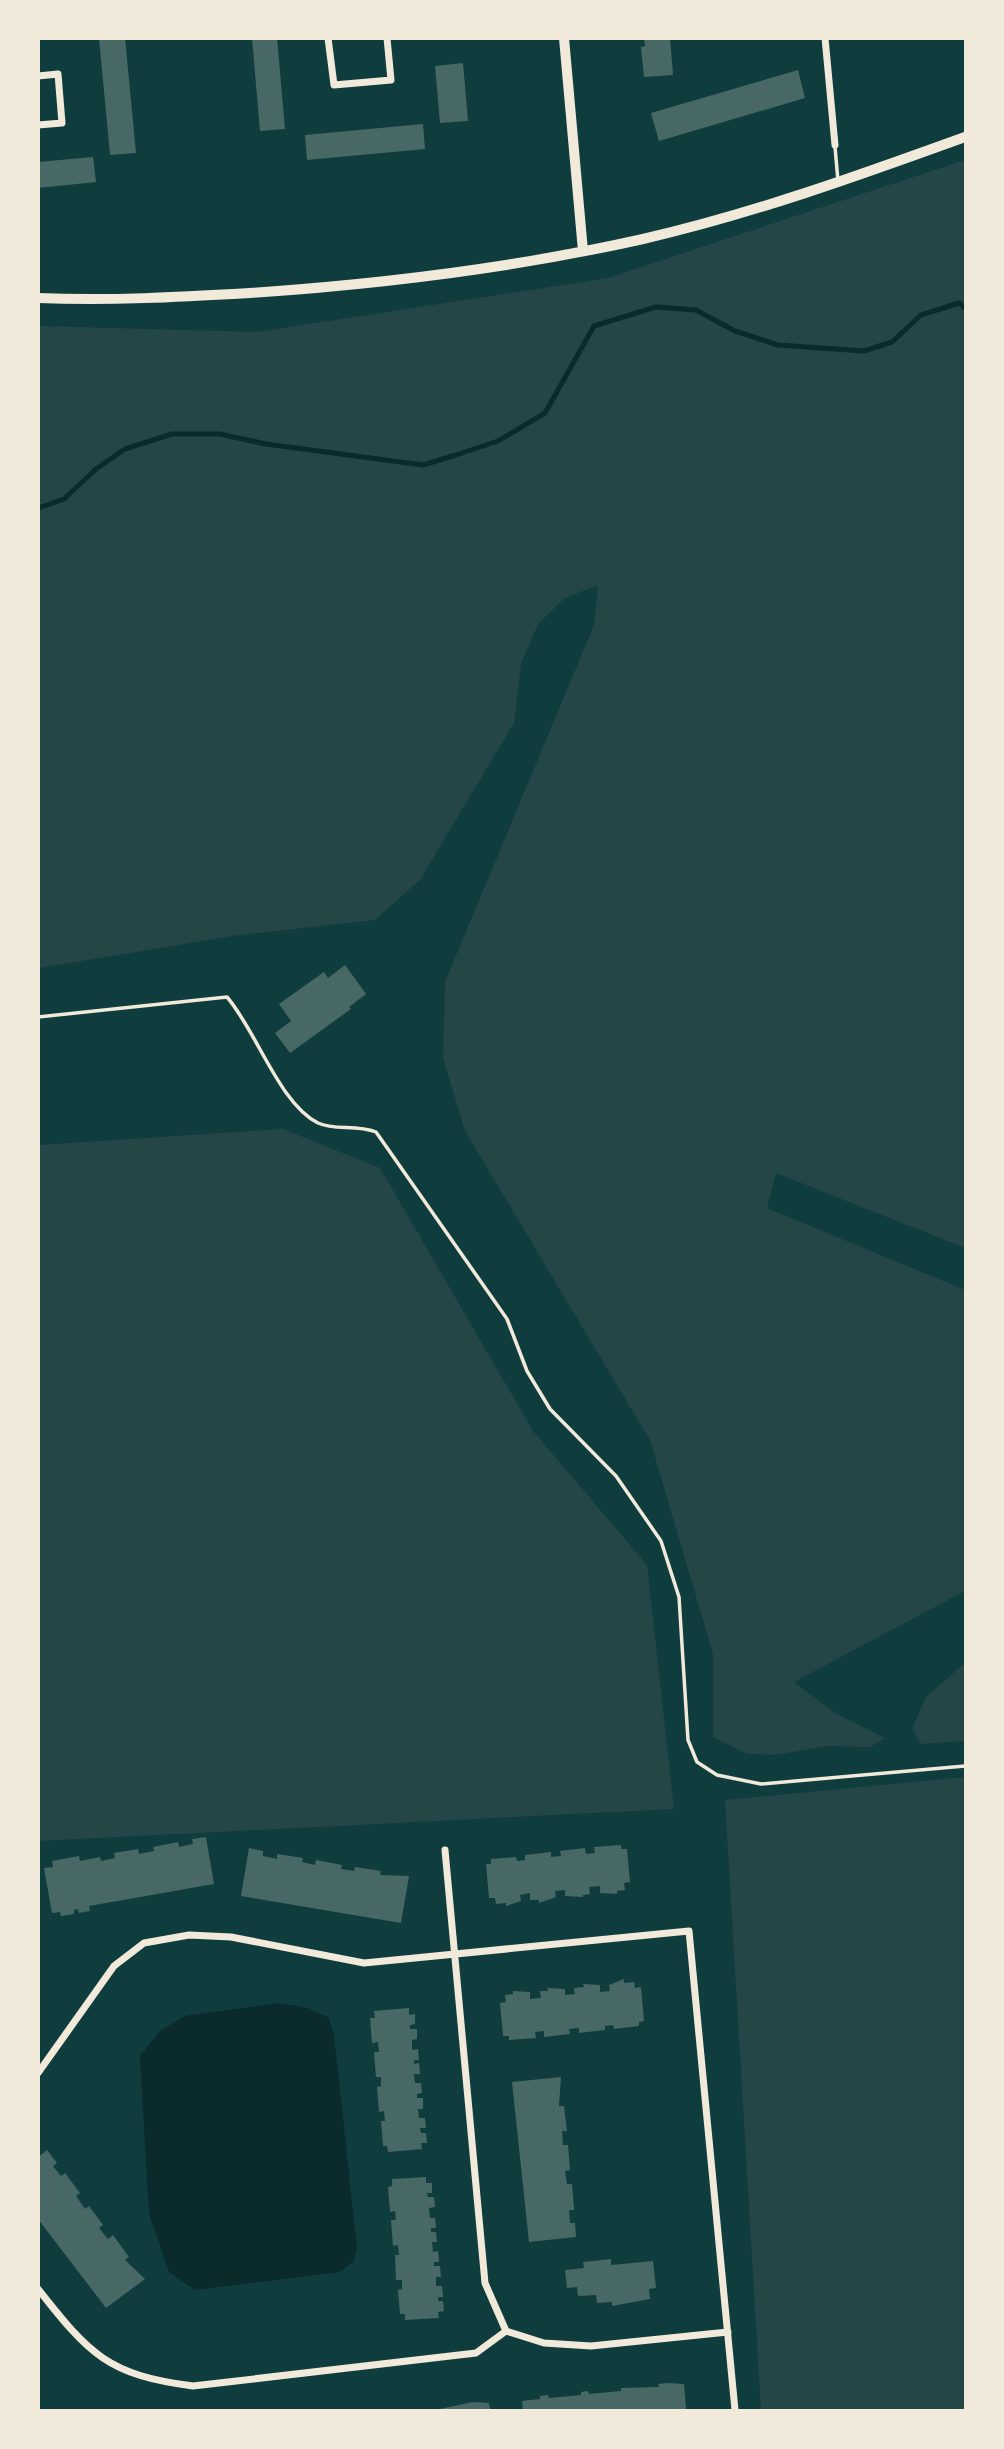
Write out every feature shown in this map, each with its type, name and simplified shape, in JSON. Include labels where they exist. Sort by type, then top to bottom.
[{"type":"main road","points":[[564,38],[583,251]]},
{"type":"main road","points":[[38,298],[166,298],[332,287],[462,272],[583,251],[654,236],[838,181],[965,137]]},
{"type":"street","points":[[328,38],[334,85],[391,80],[387,38]]},
{"type":"street","points":[[825,38],[835,145]]},
{"type":"street","points":[[38,76],[58,74],[62,123],[38,125]]},
{"type":"street","points":[[445,1850],[485,2283],[506,2331],[544,2343],[592,2346],[728,2332]]},
{"type":"street","points":[[38,2073],[114,1966],[144,1943],[189,1935],[231,1937],[364,1963],[454,1952],[689,1931],[735,2410]]},
{"type":"street","points":[[38,2289],[76,2337],[99,2358],[149,2380],[193,2386],[476,2353],[506,2331]]},
{"type":"lane","points":[[835,145],[838,181]]},
{"type":"lane","points":[[38,1017],[227,997],[240,1012],[285,1092],[302,1111],[320,1124],[343,1128],[360,1126],[376,1132],[507,1319],[527,1371],[550,1409],[616,1476],[661,1541],[679,1597],[688,1740],[697,1762],[717,1775],[761,1784],[965,1766]]},
{"type":"shaded area","points":[[965,160],[965,1248],[776,1173],[767,1208],[965,1290],[965,1591],[794,1682],[835,1713],[885,1738],[870,1747],[827,1746],[775,1755],[747,1754],[713,1737],[713,1654],[650,1440],[465,1131],[443,1058],[445,982],[594,625],[598,585],[565,598],[538,624],[521,664],[514,723],[420,880],[375,920],[232,936],[39,968],[39,326],[257,332],[608,278]]},
{"type":"shaded area","points":[[283,1129],[380,1168],[533,1431],[647,1565],[674,1809],[39,1841],[39,1145]]},
{"type":"shaded area","points":[[965,1663],[965,1741],[921,1744],[912,1728],[926,1697]]},
{"type":"shaded area","points":[[965,1777],[965,2410],[761,2410],[725,1800]]},
{"type":"shaded area","points":[[280,2003],[308,2008],[328,2017],[334,2035],[357,2248],[353,2262],[340,2272],[195,2290],[169,2272],[149,2214],[140,2056],[160,2031],[185,2016]]},
{"type":"building","points":[[99,38],[125,38],[136,153],[110,155]]},
{"type":"building","points":[[252,38],[277,38],[285,129],[260,131]]},
{"type":"building","points":[[644,38],[670,38],[673,75],[644,77],[641,47],[645,46]]},
{"type":"building","points":[[463,63],[468,121],[440,123],[435,66]]},
{"type":"building","points":[[798,70],[805,98],[659,141],[651,113]]},
{"type":"building","points":[[423,124],[425,149],[307,160],[305,135]]},
{"type":"building","points":[[93,157],[96,182],[38,188],[38,162]]},
{"type":"building","points":[[345,965],[366,994],[349,1007],[351,1009],[290,1053],[275,1033],[291,1021],[279,1004],[324,972],[328,978]]},
{"type":"building","points":[[206,1837],[214,1884],[89,1906],[90,1911],[79,1913],[78,1909],[74,1910],[74,1914],[61,1916],[60,1912],[52,1913],[44,1868],[53,1867],[52,1861],[79,1856],[80,1861],[100,1857],[101,1861],[115,1858],[114,1853],[138,1849],[139,1854],[154,1851],[153,1847],[178,1842],[179,1847],[193,1844],[192,1839]]},
{"type":"building","points":[[621,1845],[621,1849],[627,1849],[630,1882],[624,1883],[625,1890],[617,1891],[617,1894],[600,1893],[600,1886],[589,1887],[590,1894],[583,1897],[565,1896],[565,1890],[555,1891],[556,1897],[539,1903],[539,1900],[530,1900],[530,1893],[520,1895],[521,1901],[506,1906],[506,1903],[496,1904],[495,1898],[489,1898],[486,1864],[491,1864],[491,1859],[516,1857],[517,1861],[525,1860],[525,1855],[551,1852],[551,1857],[561,1856],[560,1851],[585,1848],[586,1854],[595,1853],[594,1847]]},
{"type":"building","points":[[249,1848],[263,1851],[263,1856],[277,1859],[277,1854],[303,1858],[302,1862],[315,1865],[316,1860],[342,1865],[341,1869],[354,1871],[355,1867],[381,1871],[380,1875],[409,1876],[401,1923],[241,1896]]},
{"type":"building","points":[[624,1979],[624,1983],[634,1982],[635,1988],[641,1987],[644,2021],[639,2022],[639,2026],[614,2029],[613,2025],[605,2026],[605,2030],[579,2033],[579,2028],[569,2029],[570,2034],[544,2037],[544,2031],[535,2032],[536,2038],[509,2040],[509,2036],[503,2036],[500,2003],[506,2002],[505,1995],[513,1994],[513,1991],[530,1992],[530,1999],[541,1998],[540,1991],[548,1991],[547,1988],[565,1989],[565,1995],[575,1994],[574,1988],[584,1987],[583,1984],[600,1985],[600,1992],[610,1991],[609,1985]]},
{"type":"building","points":[[409,2008],[409,2015],[415,2014],[415,2024],[410,2025],[410,2029],[417,2029],[417,2039],[412,2040],[412,2050],[418,2049],[419,2060],[414,2060],[414,2064],[419,2063],[420,2074],[414,2074],[415,2083],[421,2083],[422,2093],[417,2094],[417,2098],[423,2098],[423,2109],[418,2109],[419,2118],[425,2118],[426,2128],[420,2128],[421,2133],[426,2133],[427,2143],[421,2143],[422,2149],[388,2152],[387,2146],[383,2146],[381,2121],[385,2121],[384,2111],[379,2112],[377,2087],[381,2086],[381,2077],[376,2077],[374,2052],[379,2052],[378,2042],[372,2043],[370,2018],[375,2018],[374,2011]]},
{"type":"building","points":[[561,2077],[559,2106],[564,2106],[567,2131],[562,2131],[563,2145],[568,2145],[570,2170],[565,2171],[567,2184],[572,2184],[574,2210],[569,2210],[570,2223],[575,2223],[576,2237],[529,2242],[512,2082]]},
{"type":"building","points":[[47,2150],[57,2163],[53,2166],[61,2176],[65,2173],[80,2193],[76,2196],[85,2209],[89,2206],[103,2225],[99,2228],[108,2239],[113,2235],[129,2257],[125,2260],[145,2279],[106,2308],[38,2219],[38,2157]]},
{"type":"building","points":[[426,2177],[426,2183],[432,2183],[432,2193],[427,2193],[428,2197],[434,2197],[435,2207],[429,2208],[430,2218],[435,2218],[436,2228],[431,2228],[431,2232],[436,2232],[437,2242],[432,2242],[433,2252],[438,2251],[439,2262],[434,2262],[434,2266],[440,2266],[441,2277],[436,2277],[436,2286],[442,2286],[443,2297],[438,2297],[438,2301],[443,2301],[444,2311],[438,2312],[439,2318],[405,2320],[405,2314],[400,2314],[398,2290],[402,2289],[402,2280],[396,2280],[395,2255],[399,2255],[398,2245],[393,2246],[391,2220],[396,2220],[395,2211],[390,2212],[388,2187],[392,2186],[392,2179]]},
{"type":"building","points":[[611,2259],[611,2265],[653,2261],[656,2288],[649,2289],[650,2299],[612,2306],[612,2302],[597,2303],[596,2295],[578,2296],[577,2287],[567,2288],[565,2270],[584,2268],[583,2262]]},
{"type":"building","points":[[658,2384],[684,2384],[686,2410],[523,2410],[522,2401],[540,2399],[540,2396],[548,2395],[549,2398],[581,2395],[581,2392],[588,2391],[589,2394],[621,2391],[621,2388],[659,2387]]},
{"type":"building","points":[[473,2402],[489,2403],[490,2410],[435,2410]]},
{"type":"waterway","points":[[38,508],[64,499],[96,469],[125,449],[172,434],[220,434],[266,444],[423,465],[456,455],[498,441],[545,413],[594,326],[656,307],[696,310],[735,331],[778,345],[864,351],[892,342],[921,315],[959,303],[965,308]]}]
